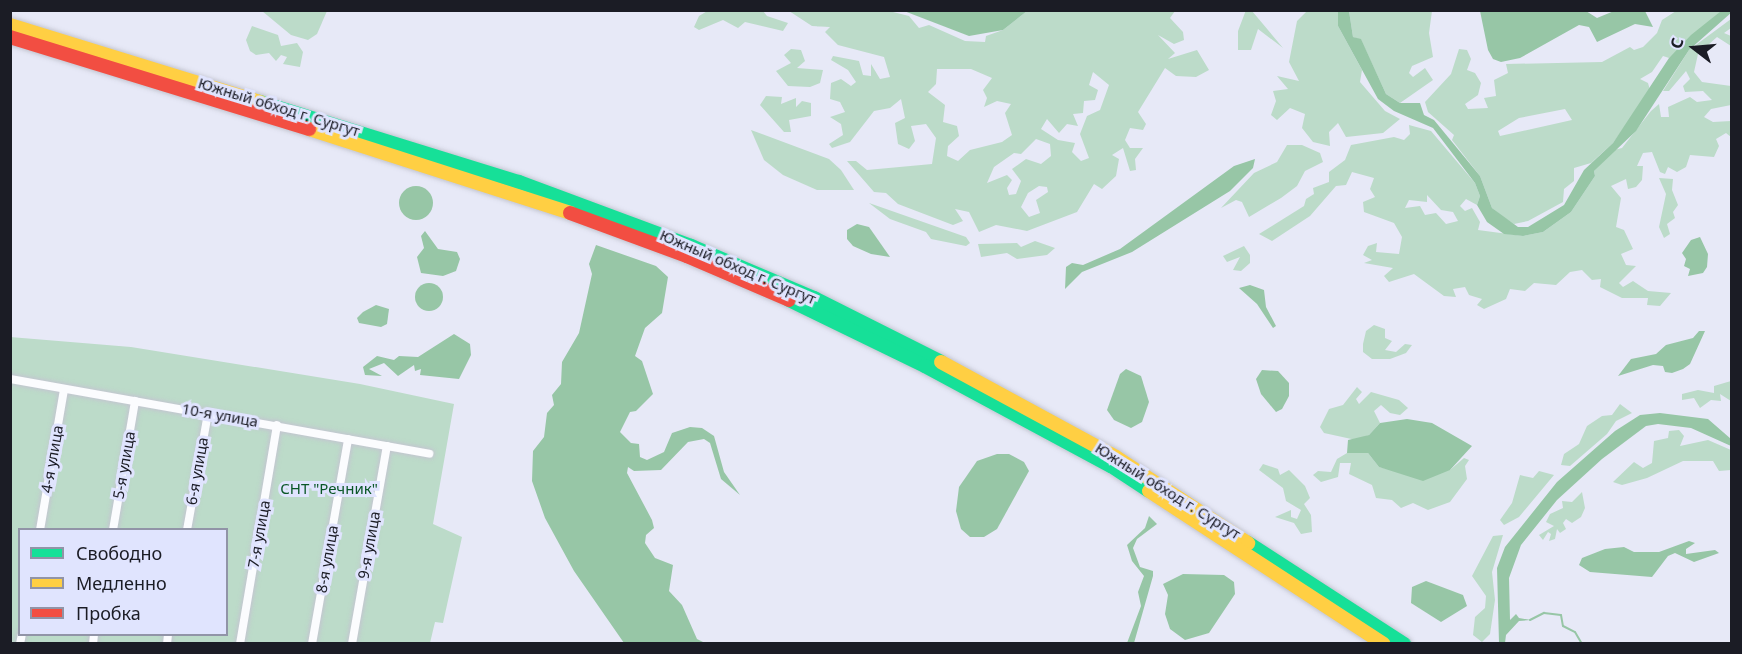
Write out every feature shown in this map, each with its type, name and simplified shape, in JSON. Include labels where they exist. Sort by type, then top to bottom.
[{"type":"highway","name":"Южный обход г. Сургут","points":[[10,25],[509,179],[691,246],[814,298],[930,356],[1116,457],[1404,644]]},
{"type":"highway","name":"Южный обход г. Сургут","points":[[10,37],[515,193],[687,256],[809,308],[935,371],[1111,466],[1384,644]]},
{"type":"street","name":"10-я улица","points":[[10,379],[429,454]]},
{"type":"street","name":"4-я улица","points":[[40,528],[64,388]]},
{"type":"street","name":"5-я улица","points":[[112,528],[135,401]]},
{"type":"street","name":"6-я улица","points":[[187,528],[208,413]]},
{"type":"street","name":"7-я улица","points":[[240,644],[277,425]]},
{"type":"street","name":"8-я улица","points":[[312,644],[348,438]]},
{"type":"street","name":"9-я улица","points":[[352,644],[387,446]]},
{"type":"green space","points":[[709,10],[763,11],[767,16],[788,23],[783,31],[745,22],[738,28],[723,20],[699,30],[694,27],[699,16]]},
{"type":"green space","points":[[1246,10],[1252,11],[1283,48],[1258,29],[1251,50],[1238,50],[1238,31]]},
{"type":"green space","points":[[1338,10],[1338,26],[1362,70],[1360,82],[1385,111],[1400,119],[1383,133],[1346,137],[1338,123],[1329,132],[1330,146],[1313,142],[1302,128],[1305,114],[1290,108],[1277,120],[1271,115],[1276,101],[1273,91],[1288,89],[1277,76],[1299,81],[1289,62],[1297,21],[1307,11]]},
{"type":"green space","points":[[262,11],[327,11],[317,34],[308,40],[291,35]]},
{"type":"green space","points":[[789,11],[889,11],[909,16],[919,28],[929,25],[965,41],[985,42],[986,36],[1003,30],[1027,11],[1175,11],[1170,18],[1183,32],[1184,40],[1174,44],[1158,35],[1175,53],[1168,59],[1197,50],[1209,70],[1196,77],[1176,76],[1165,68],[1138,112],[1146,124],[1143,130],[1130,128],[1125,140],[1130,148],[1143,148],[1135,159],[1136,170],[1130,171],[1123,148],[1112,155],[1119,159],[1116,176],[1102,189],[1094,184],[1077,212],[1027,231],[996,225],[979,232],[969,212],[955,209],[963,221],[953,225],[898,204],[886,193],[874,192],[847,161],[856,161],[867,170],[932,164],[936,138],[926,124],[911,126],[915,141],[909,149],[898,144],[895,123],[905,118],[901,99],[890,108],[874,111],[850,142],[832,148],[829,144],[843,135],[841,124],[830,117],[845,112],[840,102],[830,99],[831,83],[841,79],[851,86],[856,82],[848,70],[831,60],[833,56],[859,61],[863,75],[871,76],[871,64],[880,79],[890,77],[884,57],[838,45],[825,32],[830,27],[812,26]],"holes":[[[937,69],[971,69],[992,78],[983,90],[987,98],[984,107],[997,101],[1011,104],[1005,113],[1012,135],[1002,142],[970,150],[958,161],[947,156],[948,146],[959,136],[957,126],[943,122],[945,105],[928,92],[936,84]],[[1093,72],[1109,85],[1100,110],[1087,116],[1080,134],[1089,158],[1081,161],[1072,152],[1075,143],[1058,140],[1041,129],[1047,119],[1059,133],[1067,124],[1078,126],[1073,114],[1083,113],[1084,101],[1095,100],[1098,90],[1089,85]],[[1036,139],[1050,144],[1051,156],[1041,164],[1026,159],[1012,169],[1021,181],[1016,194],[1009,195],[1007,188],[1012,180],[1007,175],[987,183],[994,167],[1014,153],[1021,154]],[[1039,186],[1047,187],[1048,192],[1036,200],[1040,213],[1029,217],[1021,207],[1028,193]]]},
{"type":"green space","points":[[1349,11],[1432,11],[1429,33],[1433,57],[1412,66],[1409,73],[1413,77],[1425,68],[1433,80],[1400,103],[1386,94],[1361,40],[1353,37]]},
{"type":"green space","points":[[1676,11],[1721,11],[1669,58],[1663,56],[1652,72],[1640,79],[1648,83],[1650,90],[1613,143],[1591,163],[1574,168],[1574,181],[1564,189],[1563,202],[1528,221],[1514,224],[1492,208],[1480,176],[1452,140],[1454,135],[1428,112],[1425,102],[1451,74],[1459,49],[1467,50],[1471,59],[1467,70],[1475,73],[1481,83],[1478,95],[1465,104],[1468,109],[1488,108],[1484,98],[1496,96],[1494,80],[1508,73],[1506,64],[1602,62],[1630,47],[1634,50],[1643,47],[1657,33],[1662,20]],"holes":[[[1565,109],[1572,120],[1500,136],[1498,131],[1519,118]]]},
{"type":"green space","points":[[1731,19],[1731,28],[1724,33],[1731,36],[1731,46],[1717,37],[1698,54],[1694,72],[1702,82],[1731,86],[1731,105],[1711,109],[1704,117],[1713,122],[1731,121],[1731,137],[1726,133],[1716,139],[1719,146],[1714,157],[1690,155],[1686,167],[1677,172],[1668,167],[1665,174],[1660,172],[1652,152],[1643,153],[1637,166],[1643,166],[1642,180],[1636,187],[1628,189],[1626,179],[1611,186],[1621,198],[1616,227],[1624,230],[1633,249],[1621,254],[1626,265],[1636,266],[1619,283],[1623,287],[1633,281],[1648,291],[1671,293],[1660,306],[1647,305],[1648,298],[1622,298],[1600,287],[1601,279],[1592,280],[1582,270],[1570,272],[1556,285],[1534,283],[1525,291],[1510,289],[1506,299],[1484,309],[1477,305],[1482,299],[1469,295],[1465,287],[1453,289],[1456,297],[1444,296],[1414,274],[1389,282],[1384,276],[1393,268],[1364,263],[1372,260],[1363,255],[1368,246],[1377,243],[1376,252],[1399,254],[1402,237],[1394,223],[1364,212],[1363,202],[1375,197],[1370,189],[1374,178],[1352,172],[1346,185],[1336,186],[1310,216],[1272,241],[1259,234],[1304,206],[1306,199],[1314,194],[1313,188],[1329,182],[1329,172],[1345,160],[1351,145],[1394,137],[1404,140],[1410,134],[1409,125],[1431,131],[1475,183],[1480,196],[1477,205],[1466,199],[1460,206],[1465,211],[1472,208],[1480,222],[1478,230],[1523,236],[1543,232],[1571,212],[1595,176],[1594,171],[1614,150],[1622,148],[1659,104],[1661,117],[1669,117],[1668,107],[1690,97],[1697,102],[1712,100],[1703,91],[1685,92],[1683,86],[1690,79],[1686,71],[1669,91],[1663,91],[1689,50]],"holes":[[[1427,195],[1441,210],[1453,212],[1458,221],[1446,224],[1436,213],[1425,215],[1420,206],[1405,208],[1409,200],[1427,202]]]},
{"type":"green space","points":[[252,26],[278,35],[281,46],[297,43],[303,52],[300,67],[283,64],[287,57],[281,55],[276,61],[269,53],[256,55],[250,51],[246,40]]},
{"type":"green space","points":[[791,49],[801,50],[805,61],[797,68],[823,70],[820,83],[810,87],[788,86],[776,71],[791,63],[784,55]]},
{"type":"green space","points":[[766,96],[782,97],[781,104],[796,98],[796,107],[802,101],[811,103],[811,116],[789,120],[791,132],[784,132],[760,105]]},
{"type":"green space","points":[[751,130],[829,159],[841,170],[854,190],[817,190],[783,175],[764,160]]},
{"type":"green space","points":[[1287,145],[1302,145],[1320,153],[1323,162],[1305,171],[1297,186],[1281,198],[1249,217],[1242,202],[1236,200],[1221,208],[1254,173],[1277,162]]},
{"type":"green space","points":[[1659,178],[1673,179],[1672,190],[1678,205],[1673,212],[1675,218],[1667,224],[1670,234],[1664,238],[1659,227],[1666,194]]},
{"type":"green space","points":[[869,203],[966,237],[970,243],[966,246],[931,239],[926,232],[890,219]]},
{"type":"green space","points":[[1035,241],[1055,248],[1047,255],[1017,259],[1007,253],[981,257],[978,244],[1017,243],[1021,247]]},
{"type":"green space","points":[[1244,246],[1250,255],[1250,263],[1241,271],[1233,270],[1240,257],[1227,262],[1223,256]]},
{"type":"green space","points":[[1374,325],[1385,329],[1385,338],[1392,341],[1385,350],[1396,352],[1405,344],[1412,345],[1406,353],[1390,359],[1372,359],[1363,352],[1363,344],[1366,331]]},
{"type":"green space","name":"СНТ \"Речник\"","points":[[10,337],[131,347],[360,384],[454,404],[433,524],[462,537],[443,623],[435,622],[430,643],[11,643]]},
{"type":"green space","points":[[1731,381],[1731,401],[1720,394],[1721,401],[1711,400],[1700,408],[1694,398],[1682,400],[1682,394],[1698,390],[1714,393],[1714,386]]},
{"type":"green space","points":[[1357,387],[1362,392],[1356,399],[1359,404],[1371,392],[1399,400],[1408,408],[1400,415],[1390,413],[1381,405],[1374,411],[1380,423],[1369,435],[1356,440],[1324,433],[1320,427],[1329,409],[1343,405]]},
{"type":"green space","points":[[1620,404],[1632,413],[1616,421],[1607,434],[1570,466],[1561,465],[1564,454],[1579,444],[1587,426],[1602,416],[1612,415]]},
{"type":"green space","points":[[1679,430],[1684,436],[1680,446],[1708,440],[1731,450],[1731,470],[1719,471],[1713,461],[1683,461],[1647,478],[1622,485],[1613,482],[1634,462],[1643,468],[1652,463],[1654,441],[1668,438],[1669,431]]},
{"type":"green space","points":[[1347,453],[1368,453],[1379,467],[1400,472],[1450,470],[1464,458],[1469,460],[1465,466],[1467,479],[1450,502],[1428,510],[1413,503],[1401,508],[1392,500],[1376,498],[1372,485],[1349,474],[1351,463],[1340,463],[1338,477],[1321,482],[1313,475],[1318,471],[1331,472],[1337,459]]},
{"type":"green space","points":[[1263,464],[1278,469],[1280,475],[1289,470],[1305,486],[1310,498],[1304,504],[1311,515],[1312,532],[1301,534],[1294,523],[1275,517],[1291,510],[1291,517],[1297,519],[1301,510],[1286,501],[1283,488],[1259,470]]},
{"type":"green space","points":[[1539,471],[1554,475],[1519,517],[1504,525],[1500,520],[1512,503],[1520,475],[1533,478]]},
{"type":"green space","points":[[1582,492],[1585,508],[1581,517],[1572,523],[1566,519],[1563,523],[1566,529],[1560,533],[1557,529],[1555,539],[1549,541],[1551,534],[1548,532],[1543,540],[1539,535],[1554,526],[1546,522],[1550,514],[1563,508],[1562,501],[1572,502]]},
{"type":"green space","points":[[1503,535],[1492,572],[1495,600],[1490,634],[1482,642],[1473,635],[1475,617],[1485,608],[1486,596],[1472,576],[1493,536]]},
{"type":"shaded area","points":[[904,11],[1027,11],[1003,30],[969,36]]},
{"type":"shaded area","points":[[1338,11],[1349,11],[1353,37],[1361,39],[1386,94],[1400,103],[1420,103],[1424,115],[1434,120],[1480,176],[1492,208],[1518,227],[1528,227],[1564,205],[1584,170],[1613,143],[1669,58],[1691,35],[1721,11],[1732,12],[1689,50],[1636,131],[1594,171],[1595,176],[1571,212],[1543,232],[1523,236],[1504,234],[1487,222],[1477,205],[1480,196],[1475,183],[1433,128],[1394,111],[1378,99],[1338,26]]},
{"type":"shaded area","points":[[1480,11],[1586,11],[1597,18],[1614,11],[1645,11],[1653,27],[1635,24],[1597,42],[1589,27],[1579,25],[1520,58],[1501,62],[1493,59],[1488,50]]},
{"type":"shaded area","points":[[1255,159],[1253,168],[1230,191],[1132,252],[1082,272],[1065,289],[1066,267],[1072,263],[1083,265],[1120,249],[1234,166]]},
{"type":"shaded area","points":[[416,186],[428,191],[433,203],[428,215],[416,220],[404,215],[399,203],[404,191]]},
{"type":"shaded area","points":[[857,224],[869,227],[890,257],[871,254],[853,246],[847,239],[847,230]]},
{"type":"shaded area","points":[[425,231],[438,249],[457,252],[460,259],[456,271],[443,276],[421,273],[417,257],[424,248],[421,236]]},
{"type":"shaded area","points":[[1700,237],[1708,254],[1707,267],[1703,273],[1688,276],[1690,269],[1684,266],[1686,259],[1682,253],[1691,240]]},
{"type":"shaded area","points":[[596,245],[656,266],[668,277],[662,313],[645,328],[635,356],[642,361],[653,394],[636,411],[630,412],[620,432],[631,443],[639,444],[640,457],[647,460],[664,452],[672,433],[690,427],[702,428],[714,436],[724,472],[740,495],[721,479],[710,443],[704,439],[688,442],[661,470],[634,471],[628,467],[627,473],[654,528],[646,535],[645,543],[655,558],[673,565],[669,591],[682,605],[697,639],[705,643],[624,643],[574,571],[545,518],[532,481],[533,451],[544,437],[547,413],[554,405],[552,395],[561,384],[562,362],[579,333],[592,274],[589,264]]},
{"type":"shaded area","points":[[429,283],[439,287],[443,297],[439,307],[429,311],[419,307],[415,297],[419,287]]},
{"type":"shaded area","points":[[1250,285],[1264,290],[1266,307],[1276,326],[1273,328],[1257,304],[1239,288]]},
{"type":"shaded area","points":[[376,305],[389,309],[387,324],[381,327],[359,323],[357,318]]},
{"type":"shaded area","points":[[1699,331],[1705,331],[1690,364],[1683,369],[1672,373],[1665,372],[1663,366],[1653,365],[1618,376],[1631,359],[1656,354],[1666,345],[1693,338]]},
{"type":"shaded area","points":[[454,334],[470,344],[471,355],[459,379],[420,375],[421,369],[415,371],[414,365],[398,376],[384,363],[369,369],[382,376],[365,375],[363,367],[377,356],[394,360],[399,356],[418,357]]},
{"type":"shaded area","points":[[1126,369],[1141,376],[1149,402],[1142,422],[1131,428],[1114,420],[1107,410],[1120,374]]},
{"type":"shaded area","points":[[1262,370],[1278,371],[1289,383],[1289,396],[1282,409],[1276,412],[1261,394],[1256,379]]},
{"type":"shaded area","points":[[1660,413],[1708,419],[1731,439],[1731,446],[1691,428],[1658,424],[1646,426],[1602,459],[1557,500],[1521,545],[1509,578],[1510,620],[1516,614],[1519,618],[1531,620],[1519,621],[1506,635],[1505,643],[1499,643],[1497,568],[1505,547],[1557,482],[1615,431],[1640,415]]},
{"type":"shaded area","points":[[1407,419],[1432,423],[1472,446],[1450,470],[1423,481],[1379,467],[1368,453],[1347,453],[1348,440],[1369,435],[1380,423]]},
{"type":"shaded area","points":[[997,454],[1009,454],[1024,462],[1029,471],[997,529],[984,537],[970,537],[961,529],[956,511],[959,487],[977,461]]},
{"type":"shaded area","points":[[1149,516],[1157,524],[1137,539],[1133,548],[1140,567],[1153,571],[1153,576],[1134,643],[1127,643],[1141,606],[1138,592],[1144,576],[1132,561],[1127,545],[1145,528]]},
{"type":"shaded area","points":[[1689,541],[1695,543],[1686,549],[1686,554],[1715,550],[1719,553],[1694,562],[1675,553],[1668,556],[1652,577],[1590,572],[1579,565],[1582,558],[1605,549],[1624,547],[1634,552],[1659,552]]},
{"type":"shaded area","points":[[1183,574],[1224,575],[1234,582],[1235,594],[1209,633],[1185,640],[1170,629],[1165,614],[1168,595],[1163,584]]},
{"type":"shaded area","points":[[1426,581],[1463,595],[1467,606],[1441,622],[1411,603],[1412,587]]},
{"type":"waterway","points":[[1530,620],[1544,613],[1561,615],[1563,626],[1575,632],[1582,644]]},
{"type":"traffic: fast","points":[[260,102],[519,182],[691,246],[814,298],[941,362]]},
{"type":"traffic: fast","points":[[789,300],[925,366],[1111,466],[1149,491]]},
{"type":"traffic: fast","points":[[1248,543],[1404,644]]},
{"type":"traffic: slow","points":[[10,25],[260,102]]},
{"type":"traffic: slow","points":[[309,129],[570,213]]},
{"type":"traffic: slow","points":[[941,362],[1116,457],[1248,543]]},
{"type":"traffic: slow","points":[[1149,491],[1384,644]]},
{"type":"traffic: jam","points":[[10,37],[309,129]]},
{"type":"traffic: jam","points":[[570,213],[687,256],[789,300]]}]
